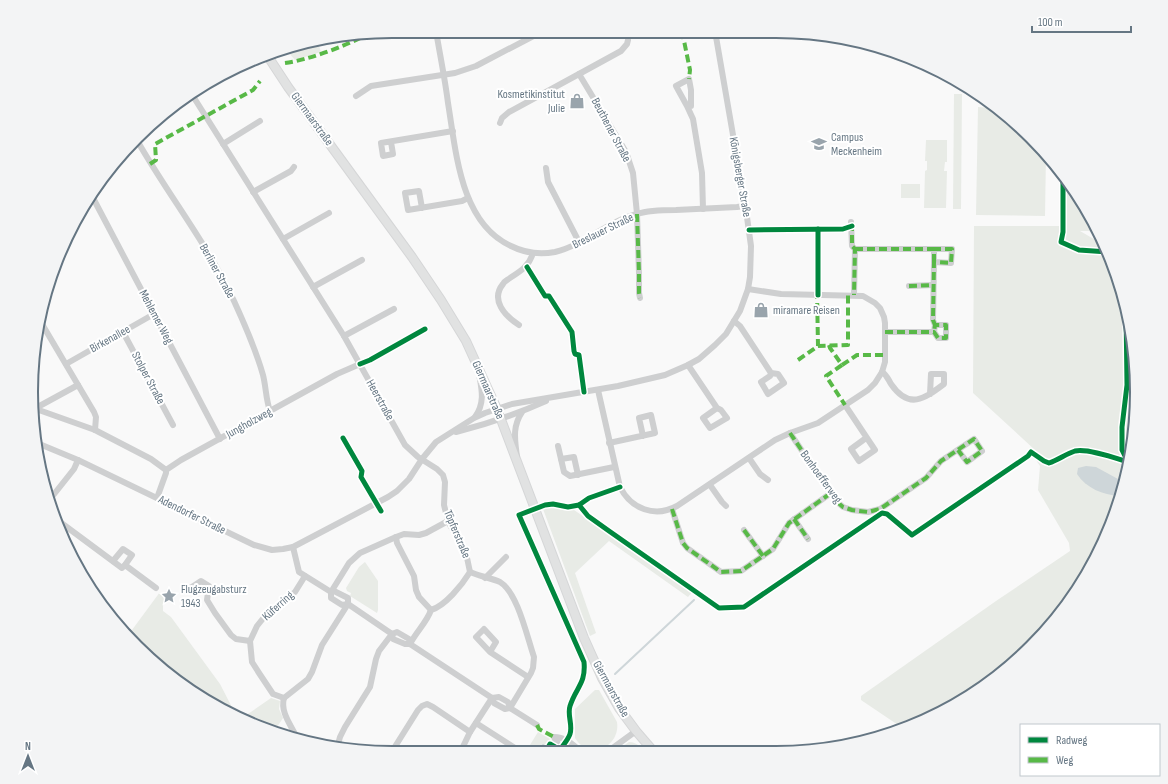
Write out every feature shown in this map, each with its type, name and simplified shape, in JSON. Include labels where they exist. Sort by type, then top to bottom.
[{"type":"main road","name":"Giermaarstraße","points":[[270,60],[412,257],[466,341],[501,419],[584,638],[619,708],[649,746]]},
{"type":"street","name":"Breslauer Straße","points":[[437,38],[458,163],[468,198],[479,218],[498,239],[516,249],[533,253],[553,252],[567,248],[637,214],[660,211],[745,206]]},
{"type":"street","points":[[356,96],[371,86],[455,73],[476,66],[530,38]]},
{"type":"street","name":"Königsberger Straße","points":[[422,459],[436,442],[474,418],[512,404],[598,390],[665,375],[698,359],[726,334],[744,301],[748,289],[751,246],[716,38]]},
{"type":"street","points":[[500,123],[502,118],[509,112],[621,51],[627,44],[628,40]]},
{"type":"street","name":"Beuthener Straße","points":[[579,74],[626,152],[633,173],[637,214],[640,298]]},
{"type":"street","name":"Heerstraße","points":[[194,99],[344,336],[405,445],[422,459]]},
{"type":"street","points":[[690,108],[702,174],[704,209]]},
{"type":"street","points":[[223,144],[260,121]]},
{"type":"street","points":[[391,142],[453,131]]},
{"type":"street","name":"Berliner Straße","points":[[140,145],[191,224],[223,278],[246,327],[259,363],[263,375],[270,411]]},
{"type":"street","points":[[252,192],[291,171],[294,167]]},
{"type":"street","points":[[546,168],[548,182],[579,242]]},
{"type":"street","points":[[422,208],[462,201],[468,198]]},
{"type":"street","name":"Mehlemer Weg","points":[[94,201],[220,439]]},
{"type":"street","points":[[283,239],[329,213]]},
{"type":"street","points":[[852,222],[852,246],[855,249],[854,295]]},
{"type":"street","points":[[855,249],[952,250],[951,263],[934,262]]},
{"type":"street","points":[[934,249],[934,332],[938,338],[946,338],[946,325],[935,325]]},
{"type":"street","points":[[519,325],[504,313],[498,300],[498,292],[503,283],[527,267],[533,253]]},
{"type":"street","points":[[313,287],[362,260]]},
{"type":"street","points":[[909,286],[933,285]]},
{"type":"street","points":[[598,390],[614,467],[622,493],[627,499],[643,510],[657,512],[672,509],[710,485],[775,440],[818,423],[868,390],[875,383],[882,372],[885,362],[885,332],[884,317],[880,308],[870,299],[863,296],[854,295],[780,294],[748,289]]},
{"type":"street","points":[[344,336],[394,309]]},
{"type":"street","name":"Birkenallee","points":[[66,364],[154,314]]},
{"type":"street","points":[[734,321],[740,326],[771,373]]},
{"type":"street","points":[[44,328],[94,412],[96,418],[95,430]]},
{"type":"street","name":"Stolper Straße","points":[[123,332],[173,425]]},
{"type":"street","points":[[885,332],[934,332]]},
{"type":"street","name":"Jungholzweg","points":[[166,470],[337,374],[360,364]]},
{"type":"street","points":[[688,365],[716,408]]},
{"type":"street","points":[[474,418],[479,412],[483,395],[478,368]]},
{"type":"street","points":[[882,372],[886,374],[900,395],[910,400],[918,400],[930,394]]},
{"type":"street","points":[[39,407],[78,385]]},
{"type":"street","name":"Königsberger Straße","points":[[453,432],[486,425],[522,412],[553,398]]},
{"type":"street","points":[[845,405],[866,438]]},
{"type":"street","points":[[39,410],[95,430],[151,459],[166,470],[156,498]]},
{"type":"street","points":[[519,465],[514,431],[518,418],[522,412]]},
{"type":"street","name":"Bonhoefferweg","points":[[790,433],[836,501],[843,507],[862,512],[872,512],[880,509],[926,478],[941,461],[958,450]]},
{"type":"street","points":[[609,443],[643,436]]},
{"type":"street","name":"Adendorfer Straße","points":[[42,445],[78,460],[258,547],[272,550],[293,547],[393,494],[409,479],[422,459]]},
{"type":"street","points":[[558,446],[564,472],[570,476],[614,467]]},
{"type":"street","points":[[561,460],[574,456],[578,475]]},
{"type":"street","points":[[749,458],[760,474],[768,480]]},
{"type":"street","name":"Töpferstraße","points":[[422,459],[437,469],[443,476],[445,482],[444,504],[448,521],[466,553],[470,572]]},
{"type":"street","points":[[53,495],[74,469],[78,460]]},
{"type":"street","points":[[710,485],[726,506]]},
{"type":"street","points":[[672,509],[683,543],[687,548],[721,572],[742,572],[773,549],[784,529],[794,519],[831,494]]},
{"type":"street","points":[[794,519],[808,539]]},
{"type":"street","points":[[392,634],[348,604],[342,605],[331,598],[331,592],[349,563],[360,553],[404,534],[426,533],[448,521]]},
{"type":"street","points":[[64,525],[122,568],[132,555],[123,549],[113,561]]},
{"type":"street","points":[[744,530],[763,556]]},
{"type":"street","points":[[396,537],[397,543],[414,576],[419,598],[431,610]]},
{"type":"street","points":[[293,547],[299,572],[331,592]]},
{"type":"street","points":[[485,578],[506,557]]},
{"type":"street","points":[[125,565],[156,588]]},
{"type":"street","points":[[410,644],[431,610],[437,608],[443,603],[465,581],[470,572],[499,582],[509,589],[515,598],[534,657],[533,668],[510,708]]},
{"type":"street","name":"Küferring","points":[[250,641],[257,626],[264,616],[295,592],[305,576]]},
{"type":"street","points":[[184,590],[201,581],[209,586],[207,600],[214,613],[231,635],[236,639],[250,641],[252,662],[273,694],[284,698]]},
{"type":"street","points":[[294,732],[283,710],[282,704],[284,698],[308,679],[322,645],[348,604]]},
{"type":"street","points":[[339,742],[345,727],[370,687],[379,651],[392,634],[397,632],[409,639],[410,644],[492,698],[499,697],[508,702],[510,708],[537,725]]},
{"type":"street","points":[[490,652],[528,677]]},
{"type":"street","points":[[463,746],[470,732],[492,698]]},
{"type":"street","points":[[395,746],[418,710],[427,704],[470,732]]},
{"type":"street","points":[[476,723],[512,746]]},
{"type":"street","points":[[615,746],[636,731]]},
{"type":"shaded area","points":[[319,46],[321,52],[295,60],[289,53]]},
{"type":"shaded area","points":[[954,94],[962,94],[961,209],[953,209]]},
{"type":"shaded area","points":[[978,107],[987,108],[992,111],[1026,142],[1046,163],[1045,216],[976,215]]},
{"type":"shaded area","points":[[926,140],[947,140],[947,162],[945,162],[944,171],[947,171],[946,208],[924,208],[925,171],[927,170],[927,161],[925,161]]},
{"type":"shaded area","points":[[901,184],[920,184],[920,198],[901,198]]},
{"type":"shaded area","points":[[1066,189],[1083,215],[1092,233],[1089,231],[1080,231],[1095,240],[1103,257],[1118,300],[1127,346],[1130,392],[1127,438],[1118,484],[1111,506],[1103,527],[1083,569],[1057,608],[1026,642],[992,673],[953,699],[897,724],[861,700],[861,696],[1070,551],[1069,543],[1038,490],[1040,466],[1032,457],[1035,450],[973,393],[974,226],[1065,226]]},
{"type":"shaded area","points":[[1086,466],[1096,467],[1118,479],[1114,495],[1095,490],[1090,487],[1077,474],[1078,468]]},
{"type":"shaded area","points":[[553,507],[574,510],[693,591],[688,597],[609,541],[575,573],[596,633],[590,636],[543,509]]},
{"type":"shaded area","points":[[365,562],[378,581],[377,613],[350,596],[351,593],[347,591],[346,588],[359,567]]},
{"type":"shaded area","points":[[160,592],[165,601],[163,611],[171,617],[220,684],[232,708],[215,699],[176,673],[128,627],[132,630]]},
{"type":"shaded area","points":[[595,690],[599,690],[617,722],[616,735],[612,741],[606,746],[583,746],[579,743],[575,738],[575,709]]},
{"type":"shaded area","points":[[271,698],[280,701],[279,709],[283,718],[277,727],[247,715]]},
{"type":"shaded area","points":[[538,732],[550,739],[546,746],[529,746]]},
{"type":"shaded area","points":[[629,742],[639,746],[623,746]]},
{"type":"waterway","points":[[615,674],[694,600]]},
{"type":"marked path","points":[[683,38],[690,70],[689,79]]},
{"type":"marked path","points":[[285,63],[304,59],[354,40]]},
{"type":"marked path","points":[[150,164],[156,160],[155,144],[253,90],[260,81]]},
{"type":"marked path","points":[[637,214],[640,298]]},
{"type":"marked path","points":[[852,223],[852,246],[855,249],[854,295]]},
{"type":"marked path","points":[[855,249],[934,249]]},
{"type":"marked path","points":[[934,262],[934,249],[952,249],[951,263],[934,262],[933,320],[935,325]]},
{"type":"marked path","points":[[909,286],[933,285]]},
{"type":"marked path","points":[[817,291],[818,346]]},
{"type":"marked path","points":[[798,360],[818,346],[848,345],[848,295]]},
{"type":"marked path","points":[[885,332],[934,332],[938,338],[946,338],[946,325],[935,325],[934,332]]},
{"type":"marked path","points":[[829,345],[842,365],[826,376],[845,405]]},
{"type":"marked path","points":[[842,365],[857,355],[885,355]]},
{"type":"marked path","points":[[790,433],[836,501],[843,507],[868,512],[880,509],[926,478],[941,461],[974,439],[982,451],[967,462],[958,450]]},
{"type":"marked path","points":[[672,509],[683,543],[687,548],[721,572],[741,571],[773,549],[789,523],[831,493]]},
{"type":"marked path","points":[[794,519],[808,539]]},
{"type":"marked path","points":[[744,530],[763,556]]},
{"type":"marked path","points":[[537,725],[539,729],[554,737]]},
{"type":"cycle path","points":[[1063,185],[1063,232],[1061,242],[1079,250],[1100,251]]},
{"type":"cycle path","points":[[749,230],[843,229],[852,226]]},
{"type":"cycle path","points":[[818,229],[818,295]]},
{"type":"cycle path","points":[[527,267],[545,296],[549,296],[572,332],[574,351],[575,354],[579,355],[584,392]]},
{"type":"cycle path","points":[[360,364],[370,360],[425,329]]},
{"type":"cycle path","points":[[1124,454],[1122,450],[1122,427],[1127,385],[1126,343]]},
{"type":"cycle path","points":[[343,438],[362,471],[361,477],[381,511]]},
{"type":"cycle path","points":[[579,505],[588,516],[719,608],[744,607],[882,513],[887,514],[912,535],[1028,456],[1031,452],[1049,463],[1072,452],[1080,450],[1123,461]]},
{"type":"cycle path","points":[[563,746],[571,731],[569,709],[584,675],[584,662],[519,515],[545,505],[553,504],[568,507],[579,505],[589,498],[620,487]]},
{"type":"cycle path","points":[[549,746],[550,744],[553,746]]},
{"type":"place","name":"Kosmetikinstitut Julie","points":[[577,101]]},
{"type":"place","name":"Campus Meckenheim","points":[[819,144]]},
{"type":"place","name":"miramare Reisen","points":[[761,310]]},
{"type":"place","name":"Flugzeugabsturz 1943","points":[[169,596]]}]
